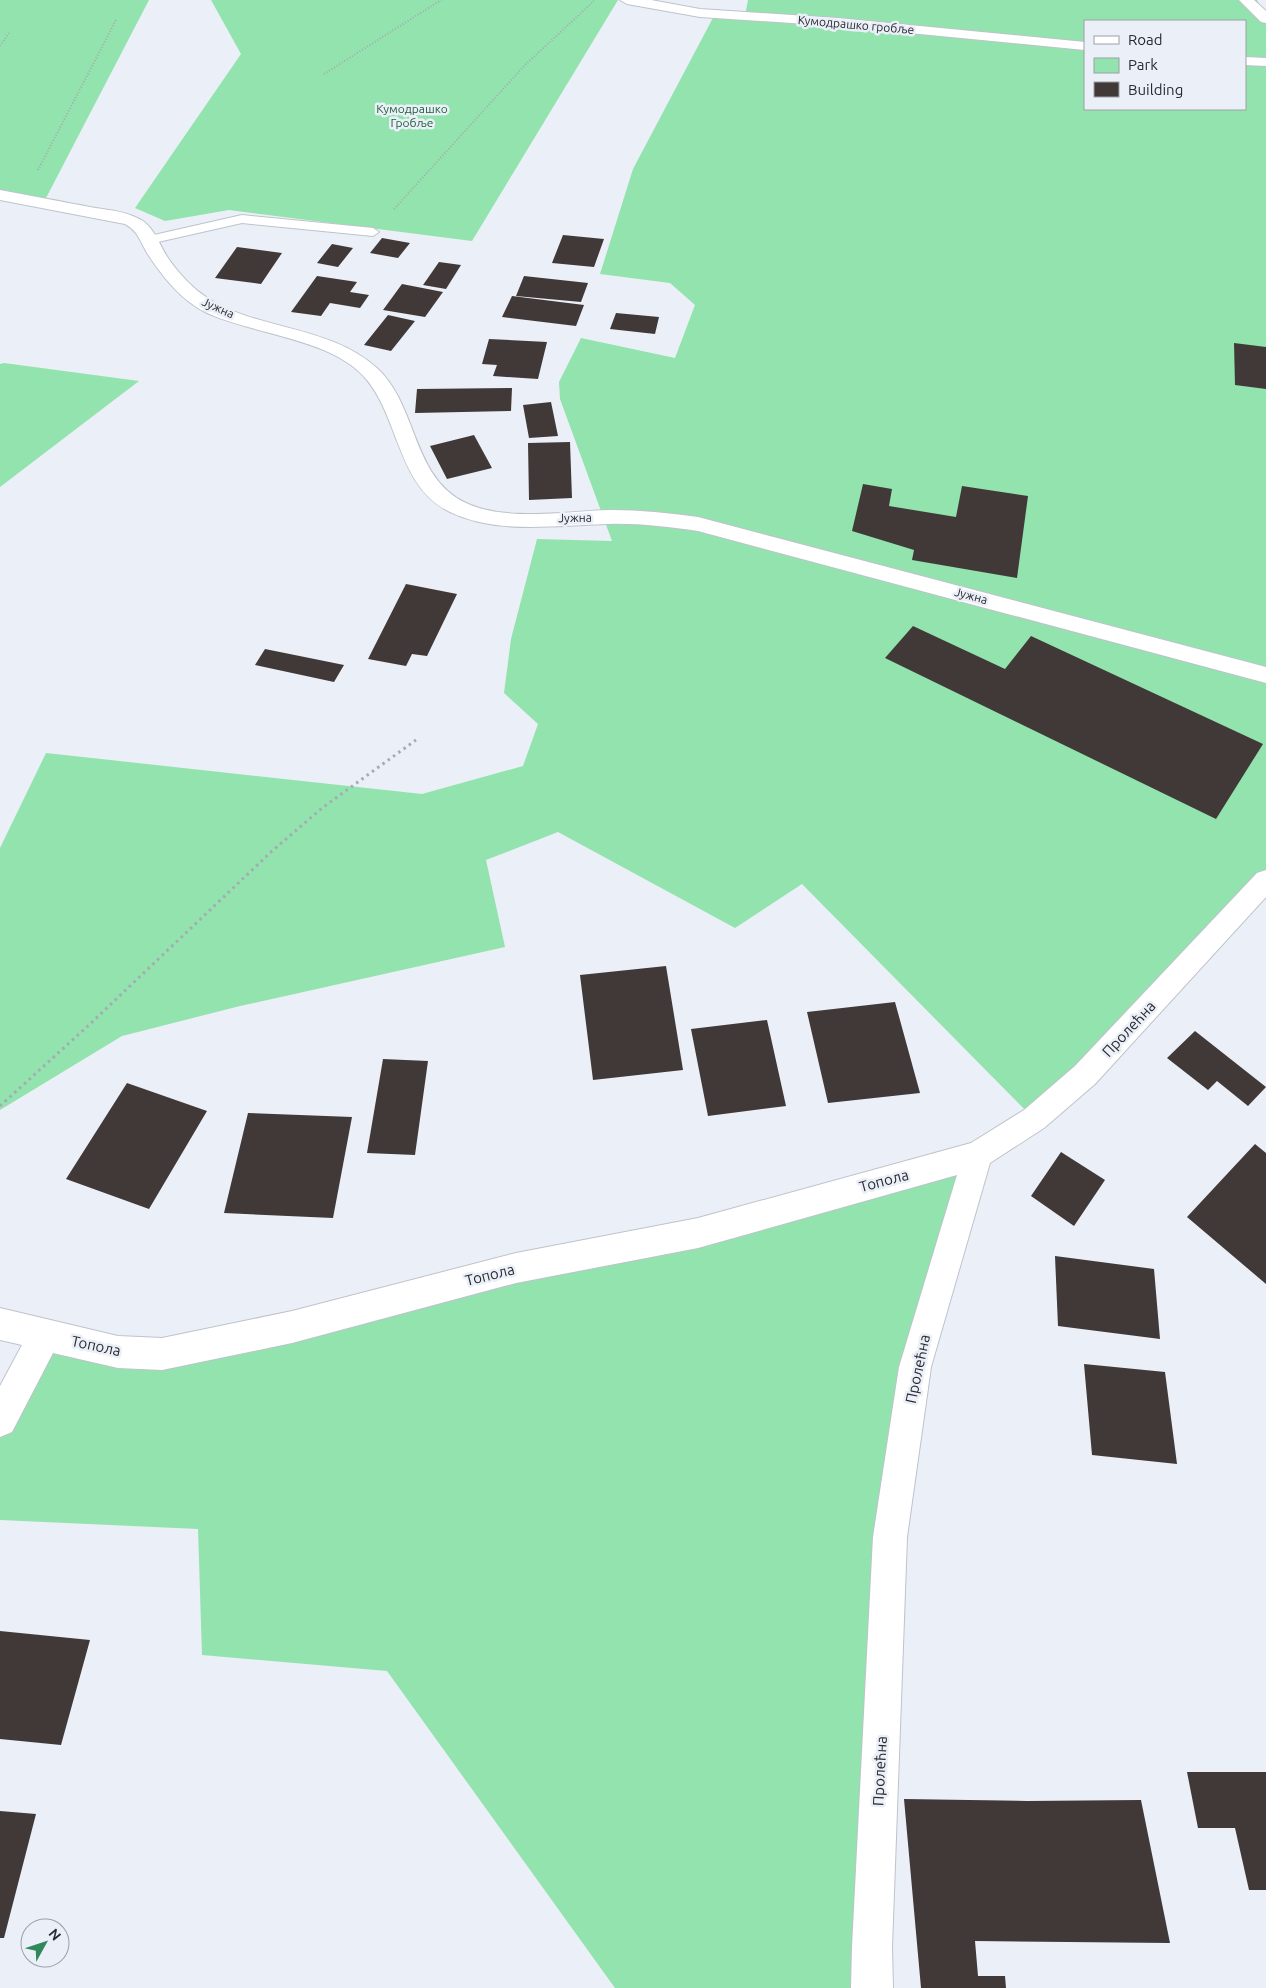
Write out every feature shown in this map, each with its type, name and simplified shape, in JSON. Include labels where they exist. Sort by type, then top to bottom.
[{"type":"street","name":"Кумодрашко гробље","points":[[627,0],[700,13],[837,22],[1084,46]]},
{"type":"street","points":[[1246,0],[1266,19]]},
{"type":"street","points":[[1246,61],[1266,62]]},
{"type":"street","name":"Јужна","points":[[5,196],[131,220],[142,228],[173,278],[193,296],[212,308],[334,348],[356,360],[373,375],[387,394],[414,460],[427,482],[456,507],[475,513],[515,519],[629,517],[698,524],[1266,675]]},
{"type":"street","name":"Пролећна","points":[[872,1988],[872,1946],[890,1537],[915,1366],[978,1155],[1034,1120],[1085,1076],[1266,880]]},
{"type":"street","name":"Топола","points":[[0,1324],[118,1352],[162,1354],[292,1326],[516,1268],[698,1233],[978,1155]]},
{"type":"street","points":[[0,1420],[45,1335]]},
{"type":"lane","points":[[149,240],[242,219],[373,232]]},
{"type":"path","points":[[324,74],[441,0]]},
{"type":"path","points":[[373,232],[525,65],[595,0]]},
{"type":"path","points":[[5,196],[30,186],[94,66],[116,20]]},
{"type":"path","points":[[0,46],[9,33]]},
{"type":"path","points":[[0,1106],[90,1024],[271,852],[322,808],[416,740]]},
{"type":"green space","points":[[0,0],[149,0],[46,198],[0,191]]},
{"type":"green space","name":"Кумодрашко Гробље","points":[[211,0],[618,0],[472,241],[229,210],[165,221],[135,208],[241,54]]},
{"type":"green space","points":[[748,0],[1257,0],[1266,19],[1266,880],[1034,1119],[802,884],[735,928],[558,832],[486,860],[505,947],[240,1006],[122,1036],[0,1110],[0,848],[46,753],[422,794],[523,766],[538,724],[504,693],[511,639],[537,539],[612,541],[560,399],[559,382],[581,338],[675,358],[695,305],[670,283],[600,274],[633,169],[715,14],[745,16]]},
{"type":"green space","points":[[0,364],[139,381],[0,487]]},
{"type":"green space","points":[[978,1155],[915,1367],[872,1988],[615,1988],[387,1671],[202,1655],[198,1529],[0,1520],[0,1420],[45,1335],[118,1352]]},
{"type":"building","points":[[563,235],[604,239],[594,267],[552,263]]},
{"type":"building","points":[[382,238],[410,243],[398,258],[370,253]]},
{"type":"building","points":[[332,244],[353,248],[338,267],[317,263]]},
{"type":"building","points":[[237,247],[282,253],[261,284],[215,278]]},
{"type":"building","points":[[439,262],[461,265],[446,289],[423,285]]},
{"type":"building","points":[[317,276],[357,282],[350,292],[369,295],[360,308],[330,303],[321,316],[291,312]]},
{"type":"building","points":[[524,276],[588,283],[581,302],[516,296]]},
{"type":"building","points":[[402,284],[443,292],[425,317],[383,310]]},
{"type":"building","points":[[512,296],[584,305],[576,326],[502,317]]},
{"type":"building","points":[[616,313],[659,317],[655,334],[610,329]]},
{"type":"building","points":[[388,315],[415,321],[391,351],[364,345]]},
{"type":"building","points":[[489,339],[547,342],[538,379],[493,376],[497,365],[482,364]]},
{"type":"building","points":[[1234,343],[1266,347],[1266,389],[1235,385]]},
{"type":"building","points":[[512,388],[511,411],[415,413],[417,389]]},
{"type":"building","points":[[551,402],[558,436],[529,438],[523,405]]},
{"type":"building","points":[[474,435],[492,468],[447,479],[430,446]]},
{"type":"building","points":[[570,442],[572,498],[529,500],[528,443]]},
{"type":"building","points":[[863,484],[892,489],[889,506],[956,517],[962,486],[1028,496],[1017,578],[912,560],[914,550],[852,531]]},
{"type":"building","points":[[406,584],[457,594],[427,656],[412,654],[406,666],[368,659]]},
{"type":"building","points":[[913,626],[1005,669],[1031,636],[1263,744],[1216,819],[885,658]]},
{"type":"building","points":[[265,649],[344,665],[334,682],[255,665]]},
{"type":"building","points":[[666,966],[683,1070],[593,1080],[580,975]]},
{"type":"building","points":[[895,1002],[920,1093],[828,1103],[807,1012]]},
{"type":"building","points":[[767,1020],[786,1106],[708,1116],[691,1029]]},
{"type":"building","points":[[1195,1031],[1266,1087],[1248,1106],[1217,1081],[1208,1090],[1167,1058]]},
{"type":"building","points":[[383,1059],[428,1061],[415,1155],[367,1153]]},
{"type":"building","points":[[127,1083],[207,1111],[149,1209],[66,1179]]},
{"type":"building","points":[[248,1113],[352,1117],[333,1218],[224,1213]]},
{"type":"building","points":[[1255,1144],[1266,1153],[1266,1284],[1187,1217]]},
{"type":"building","points":[[1061,1152],[1105,1180],[1074,1226],[1031,1196]]},
{"type":"building","points":[[1055,1256],[1154,1269],[1160,1339],[1058,1326]]},
{"type":"building","points":[[1084,1364],[1165,1372],[1177,1464],[1092,1455]]},
{"type":"building","points":[[0,1631],[90,1640],[61,1745],[0,1739]]},
{"type":"building","points":[[1187,1772],[1266,1772],[1266,1890],[1249,1890],[1235,1828],[1198,1828]]},
{"type":"building","points":[[904,1799],[1141,1800],[1170,1943],[975,1941],[978,1976],[1005,1976],[1006,1988],[921,1988]]},
{"type":"building","points":[[0,1811],[36,1814],[4,1938],[0,1938]]}]
